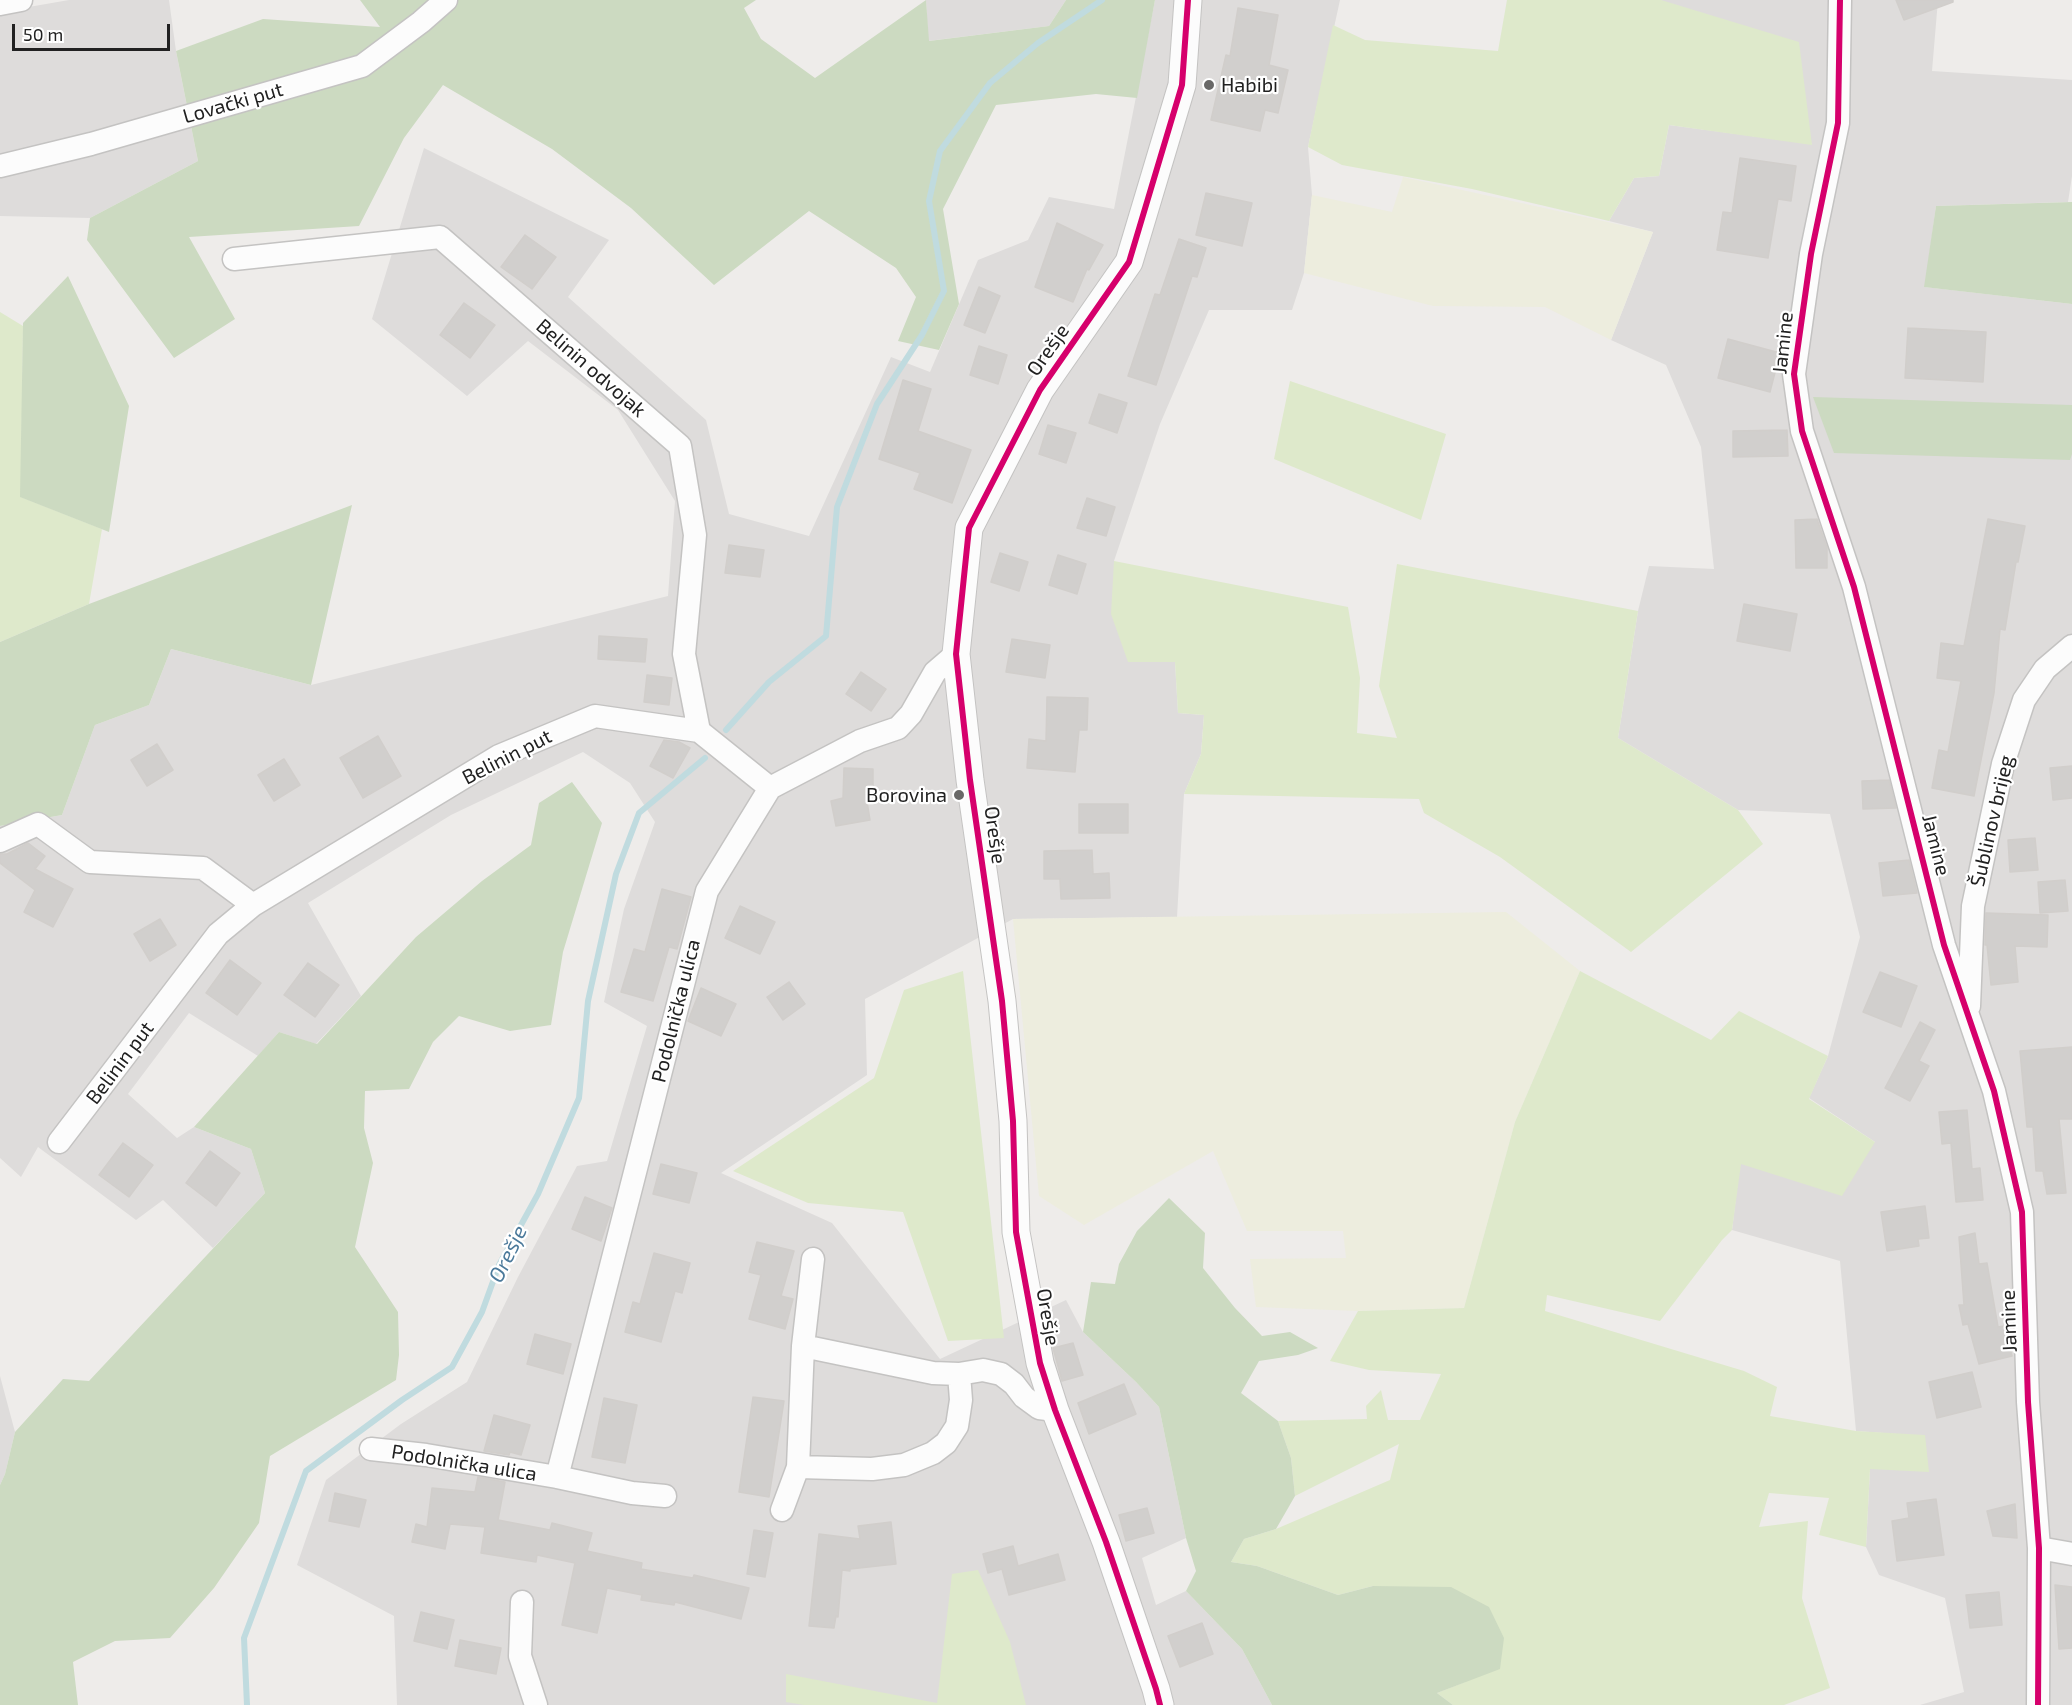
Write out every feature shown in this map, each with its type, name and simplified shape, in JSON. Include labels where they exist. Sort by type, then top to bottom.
[{"type":"street","points":[[0,4],[21,0]]},
{"type":"street","name":"Lovački put","points":[[0,166],[91,144],[362,66],[422,22],[446,0]]},
{"type":"street","name":"Orešje","points":[[1160,1705],[1106,1542],[1055,1410],[1040,1363],[1016,1232],[1013,1121],[1002,1000],[970,780],[956,654],[969,528],[1040,390],[1129,261],[1182,85],[1188,0]]},
{"type":"street","name":"Jamine","points":[[1840,0],[1838,123],[1810,254],[1794,374],[1802,431],[1854,587],[1944,945],[1994,1090],[2022,1212],[2028,1402],[2039,1548],[2038,1705]]},
{"type":"street","name":"Belinin odvojak","points":[[234,259],[440,237],[680,446],[695,534],[684,654],[699,731]]},
{"type":"street","name":"Šublinov brijeg","points":[[1969,1016],[1973,906],[2003,765],[2024,700],[2046,669],[2072,646]]},
{"type":"street","points":[[699,731],[770,788],[860,741],[898,728],[911,714],[935,672],[956,654]]},
{"type":"street","name":"Belinin put","points":[[59,1142],[218,934],[252,905],[499,756],[595,716],[699,731]]},
{"type":"street","name":"Podolnička ulica","points":[[557,1477],[707,891],[770,788]]},
{"type":"street","points":[[0,841],[38,824],[90,862],[203,868],[252,905]]},
{"type":"street","points":[[782,1510],[798,1467],[802,1346],[813,1259]]},
{"type":"street","points":[[802,1346],[933,1373],[959,1374],[983,1370],[1001,1374],[1014,1384],[1024,1397],[1039,1408],[1055,1410]]},
{"type":"street","points":[[798,1467],[872,1469],[904,1465],[933,1453],[946,1443],[957,1426],[961,1400],[959,1374]]},
{"type":"street","name":"Podolnička ulica","points":[[371,1449],[426,1455],[665,1496]]},
{"type":"street","points":[[2039,1548],[2072,1554]]},
{"type":"street","points":[[522,1602],[520,1656],[536,1705]]},
{"type":"shaded area","points":[[69,0],[169,0],[176,51],[198,161],[90,218],[0,216],[0,12]]},
{"type":"shaded area","points":[[926,0],[1066,0],[1049,26],[928,41]]},
{"type":"shaded area","points":[[1155,0],[1340,0],[1308,147],[1312,195],[1304,273],[1292,310],[1209,310],[1160,424],[1114,561],[1175,662],[1178,713],[1204,715],[1201,754],[1184,794],[1177,917],[1013,919],[865,999],[867,1075],[721,1173],[832,1223],[940,1359],[1066,1300],[1083,1332],[1159,1407],[1186,1538],[1142,1558],[1156,1605],[1186,1591],[1242,1649],[1272,1705],[397,1705],[394,1616],[297,1565],[326,1480],[401,1424],[467,1382],[518,1277],[577,1166],[607,1161],[647,1026],[604,1002],[624,909],[655,822],[630,783],[583,752],[451,815],[308,903],[361,996],[316,1044],[279,1032],[258,1056],[189,1013],[128,1094],[177,1138],[194,1127],[251,1149],[265,1193],[213,1248],[163,1200],[136,1220],[38,1147],[21,1177],[0,1158],[0,826],[62,815],[95,725],[149,705],[171,649],[311,685],[668,596],[675,501],[618,410],[528,341],[467,396],[372,319],[424,148],[609,240],[568,297],[706,420],[729,514],[809,536],[891,357],[930,372],[978,260],[1028,240],[1049,197],[1114,209]]},
{"type":"shaded area","points":[[1661,0],[1938,0],[1932,71],[2072,80],[2072,176],[2068,202],[1936,206],[1925,287],[2072,304],[2072,1705],[1920,1705],[1964,1692],[1945,1598],[1879,1575],[1866,1547],[1870,1469],[1925,1436],[1856,1431],[1840,1261],[1732,1230],[1740,1164],[1875,1142],[1809,1098],[1828,1056],[1860,937],[1830,814],[1738,810],[1618,738],[1638,611],[1649,566],[1714,569],[1701,447],[1666,365],[1611,340],[1653,232],[1609,221],[1634,178],[1659,176],[1669,125],[1812,144]]},
{"type":"shaded area","points":[[1403,177],[1653,232],[1611,340],[1545,307],[1433,306],[1304,273],[1312,195],[1392,212]]},
{"type":"shaded area","points":[[1506,912],[1580,971],[1515,1122],[1464,1308],[1358,1311],[1256,1307],[1250,1259],[1346,1258],[1343,1231],[1247,1231],[1213,1151],[1084,1225],[1039,1196],[1013,919]]},
{"type":"shaded area","points":[[0,1376],[15,1432],[5,1474],[0,1485]]},
{"type":"green space","points":[[360,0],[756,0],[744,8],[761,39],[815,78],[926,0],[929,41],[1049,26],[1066,0],[1155,0],[1137,98],[1096,94],[996,105],[943,209],[959,304],[939,350],[898,341],[916,297],[896,268],[809,211],[714,285],[631,208],[552,149],[443,85],[404,138],[359,226],[189,237],[235,319],[174,358],[87,240],[90,218],[198,161],[176,51],[263,19],[380,27]]},
{"type":"green space","points":[[1507,0],[1661,0],[1799,42],[1812,145],[1669,125],[1659,176],[1634,178],[1609,221],[1472,189],[1342,165],[1308,147],[1333,25],[1365,40],[1498,51]]},
{"type":"green space","points":[[2072,202],[2072,304],[1924,287],[1936,206]]},
{"type":"green space","points":[[68,276],[129,406],[109,532],[20,497],[23,323]]},
{"type":"green space","points":[[0,312],[23,326],[21,497],[102,529],[89,604],[0,642]]},
{"type":"green space","points":[[1290,381],[1446,434],[1421,520],[1274,459]]},
{"type":"green space","points":[[1813,397],[2072,405],[2072,454],[2070,460],[1834,453]]},
{"type":"green space","points":[[352,505],[311,685],[171,649],[149,705],[95,725],[62,815],[0,826],[0,642],[89,604]]},
{"type":"green space","points":[[1114,561],[1348,607],[1360,678],[1357,733],[1397,738],[1379,686],[1397,564],[1638,611],[1618,738],[1738,810],[1763,844],[1631,952],[1500,857],[1424,813],[1419,799],[1184,794],[1201,754],[1204,715],[1178,713],[1175,662],[1128,662],[1111,614]]},
{"type":"green space","points":[[572,782],[602,823],[563,952],[551,1025],[510,1031],[459,1016],[433,1042],[409,1089],[365,1091],[364,1128],[373,1163],[355,1247],[398,1312],[399,1355],[396,1380],[270,1456],[259,1523],[214,1588],[170,1638],[115,1641],[73,1662],[78,1705],[0,1705],[0,1485],[5,1474],[15,1432],[63,1379],[89,1381],[265,1193],[251,1149],[194,1127],[279,1032],[317,1044],[416,937],[482,881],[531,845],[539,803]]},
{"type":"green space","points":[[963,971],[1004,1338],[948,1341],[903,1212],[808,1203],[733,1171],[874,1078],[904,990]]},
{"type":"green space","points":[[1580,971],[1711,1040],[1739,1011],[1828,1056],[1809,1099],[1875,1142],[1842,1196],[1741,1164],[1732,1230],[1660,1321],[1547,1295],[1545,1311],[1744,1371],[1777,1387],[1770,1416],[1856,1431],[1925,1435],[1929,1472],[1870,1469],[1866,1547],[1819,1535],[1829,1498],[1769,1493],[1759,1527],[1808,1521],[1802,1598],[1830,1688],[1784,1705],[1453,1705],[1437,1693],[1465,1682],[1373,1586],[1338,1595],[1257,1566],[1231,1562],[1244,1539],[1276,1529],[1390,1480],[1399,1444],[1295,1496],[1291,1458],[1278,1421],[1367,1419],[1366,1406],[1381,1390],[1388,1420],[1420,1420],[1441,1374],[1369,1370],[1330,1361],[1358,1311],[1464,1308],[1515,1122]]},
{"type":"green space","points":[[1169,1198],[1205,1233],[1203,1268],[1235,1308],[1262,1336],[1290,1332],[1318,1348],[1298,1355],[1259,1361],[1241,1393],[1278,1421],[1291,1458],[1295,1496],[1276,1529],[1244,1539],[1231,1562],[1257,1566],[1338,1595],[1373,1586],[1451,1587],[1489,1607],[1504,1638],[1500,1669],[1437,1693],[1453,1705],[1272,1705],[1242,1649],[1186,1591],[1196,1571],[1186,1538],[1159,1407],[1083,1332],[1091,1282],[1115,1284],[1119,1264],[1137,1231]]},
{"type":"green space","points":[[978,1570],[1010,1642],[1026,1705],[804,1705],[786,1702],[786,1674],[937,1703],[952,1574]]},
{"type":"building","points":[[1896,0],[1953,0],[1953,2],[1904,20]]},
{"type":"building","points":[[1238,8],[1278,15],[1269,65],[1288,70],[1278,113],[1265,110],[1260,131],[1211,120],[1226,55],[1230,56]]},
{"type":"building","points":[[1740,158],[1796,166],[1791,201],[1778,199],[1768,258],[1717,250],[1723,212],[1732,213]]},
{"type":"building","points":[[1206,193],[1252,203],[1242,246],[1196,235]]},
{"type":"building","points":[[1057,223],[1103,245],[1089,270],[1087,269],[1073,302],[1035,287]]},
{"type":"building","points":[[525,235],[556,257],[532,289],[501,267]]},
{"type":"building","points":[[1179,239],[1206,248],[1197,277],[1192,276],[1156,385],[1128,376],[1155,294],[1160,295]]},
{"type":"building","points":[[979,287],[1000,296],[985,333],[964,325]]},
{"type":"building","points":[[464,303],[495,325],[470,358],[440,335]]},
{"type":"building","points":[[1908,328],[1986,332],[1983,382],[1905,378]]},
{"type":"building","points":[[1728,339],[1780,353],[1770,392],[1718,378]]},
{"type":"building","points":[[979,346],[1007,355],[998,384],[970,375]]},
{"type":"building","points":[[903,380],[931,389],[918,431],[971,450],[952,503],[914,489],[920,473],[879,459]]},
{"type":"building","points":[[1099,394],[1127,403],[1117,433],[1089,423]]},
{"type":"building","points":[[1048,425],[1076,433],[1066,463],[1039,454]]},
{"type":"building","points":[[1787,430],[1788,456],[1733,457],[1733,431]]},
{"type":"building","points":[[1087,498],[1115,507],[1106,536],[1077,528]]},
{"type":"building","points":[[1817,519],[1827,548],[1827,568],[1796,568],[1795,520]]},
{"type":"building","points":[[1988,519],[2025,526],[2018,562],[2016,562],[2005,630],[2000,629],[1994,693],[1974,796],[1932,788],[1939,750],[1948,752],[1961,681],[1937,678],[1941,643],[1964,646]]},
{"type":"building","points":[[729,545],[764,550],[760,577],[725,573]]},
{"type":"building","points":[[1000,553],[1028,562],[1019,591],[991,582]]},
{"type":"building","points":[[1058,555],[1086,564],[1077,594],[1049,585]]},
{"type":"building","points":[[1744,604],[1797,614],[1790,651],[1737,641]]},
{"type":"building","points":[[599,636],[647,639],[645,662],[598,659]]},
{"type":"building","points":[[1012,639],[1050,645],[1045,678],[1006,672]]},
{"type":"building","points":[[861,672],[886,689],[871,711],[846,694]]},
{"type":"building","points":[[647,675],[672,678],[669,705],[644,702]]},
{"type":"building","points":[[1047,697],[1088,698],[1087,730],[1079,730],[1075,772],[1027,768],[1029,739],[1046,741]]},
{"type":"building","points":[[378,736],[401,776],[363,798],[340,758]]},
{"type":"building","points":[[664,740],[679,742],[690,748],[673,778],[650,766]]},
{"type":"building","points":[[157,744],[173,770],[147,786],[131,760]]},
{"type":"building","points":[[284,759],[300,785],[274,801],[258,775]]},
{"type":"building","points":[[2072,766],[2072,798],[2053,800],[2050,768]]},
{"type":"building","points":[[844,768],[873,769],[873,790],[865,789],[870,820],[836,826],[831,801],[843,798]]},
{"type":"building","points":[[1889,780],[1896,808],[1863,809],[1862,781]]},
{"type":"building","points":[[1079,804],[1128,804],[1128,833],[1079,833]]},
{"type":"building","points":[[2035,838],[2038,870],[2010,872],[2008,840]]},
{"type":"building","points":[[28,843],[45,856],[35,869],[73,889],[53,927],[24,912],[35,890],[0,863],[0,854],[7,854]]},
{"type":"building","points":[[1092,850],[1093,874],[1109,873],[1110,898],[1061,899],[1060,879],[1044,879],[1044,851]]},
{"type":"building","points":[[1909,860],[1917,893],[1883,896],[1879,863]]},
{"type":"building","points":[[2065,880],[2068,911],[2040,913],[2038,882]]},
{"type":"building","points":[[662,889],[691,897],[677,949],[669,947],[653,1001],[621,992],[634,949],[645,952]]},
{"type":"building","points":[[740,906],[775,922],[760,954],[725,938]]},
{"type":"building","points":[[1986,913],[2048,915],[2047,947],[2015,946],[2018,982],[1991,985],[1987,945],[1985,945]]},
{"type":"building","points":[[160,919],[176,945],[150,961],[134,934]]},
{"type":"building","points":[[230,960],[261,983],[237,1015],[206,993]]},
{"type":"building","points":[[308,963],[339,985],[315,1017],[284,995]]},
{"type":"building","points":[[1880,972],[1917,986],[1901,1027],[1863,1012]]},
{"type":"building","points":[[789,982],[805,1004],[783,1020],[767,997]]},
{"type":"building","points":[[701,988],[736,1004],[721,1036],[688,1021]]},
{"type":"building","points":[[1920,1022],[1935,1030],[1919,1061],[1929,1066],[1910,1101],[1885,1088]]},
{"type":"building","points":[[2072,1047],[2072,1119],[2059,1119],[2066,1193],[2047,1194],[2043,1171],[2036,1171],[2033,1127],[2027,1127],[2020,1051]]},
{"type":"building","points":[[1967,1110],[1972,1169],[1980,1168],[1983,1200],[1956,1202],[1951,1143],[1942,1144],[1939,1112]]},
{"type":"building","points":[[123,1143],[153,1165],[129,1197],[99,1175]]},
{"type":"building","points":[[210,1151],[240,1173],[216,1206],[186,1183]]},
{"type":"building","points":[[661,1164],[697,1173],[689,1203],[653,1194]]},
{"type":"building","points":[[585,1197],[612,1208],[601,1241],[572,1229]]},
{"type":"building","points":[[1925,1206],[1929,1238],[1918,1239],[1919,1246],[1887,1251],[1881,1212]]},
{"type":"building","points":[[1975,1233],[1979,1264],[1987,1263],[1998,1327],[2004,1326],[2012,1356],[1979,1364],[1968,1324],[1963,1325],[1959,1305],[1964,1305],[1959,1237]]},
{"type":"building","points":[[757,1242],[794,1251],[781,1296],[793,1299],[785,1329],[749,1319],[761,1275],[749,1272]]},
{"type":"building","points":[[654,1253],[690,1263],[682,1293],[675,1291],[661,1342],[625,1332],[633,1302],[640,1304]]},
{"type":"building","points":[[535,1334],[571,1344],[563,1374],[527,1364]]},
{"type":"building","points":[[1073,1343],[1083,1375],[1062,1381],[1053,1348]]},
{"type":"building","points":[[1972,1372],[1981,1407],[1937,1418],[1929,1382]]},
{"type":"building","points":[[1124,1384],[1136,1414],[1089,1434],[1078,1403]]},
{"type":"building","points":[[753,1397],[784,1401],[769,1497],[739,1492]]},
{"type":"building","points":[[604,1398],[637,1405],[625,1463],[592,1457]]},
{"type":"building","points":[[494,1415],[530,1425],[521,1455],[510,1452],[509,1455],[484,1451]]},
{"type":"building","points":[[478,1477],[505,1482],[498,1520],[550,1530],[552,1523],[592,1533],[587,1551],[642,1563],[641,1569],[693,1578],[694,1575],[749,1588],[741,1619],[675,1602],[674,1605],[641,1600],[642,1595],[607,1588],[597,1633],[562,1625],[575,1563],[537,1555],[536,1562],[481,1553],[485,1527],[450,1524],[445,1549],[412,1542],[416,1524],[427,1527],[432,1488],[475,1492]]},
{"type":"building","points":[[335,1493],[366,1500],[359,1527],[329,1521]]},
{"type":"building","points":[[1936,1499],[1944,1555],[1897,1561],[1892,1521],[1909,1518],[1907,1503]]},
{"type":"building","points":[[2015,1504],[2017,1538],[1993,1536],[1987,1511]]},
{"type":"building","points":[[1147,1508],[1154,1533],[1126,1541],[1119,1515]]},
{"type":"building","points":[[891,1522],[896,1564],[850,1569],[850,1571],[842,1570],[838,1617],[836,1616],[834,1628],[809,1626],[819,1534],[860,1539],[858,1526]]},
{"type":"building","points":[[754,1530],[773,1533],[765,1577],[747,1574]]},
{"type":"building","points":[[1013,1546],[1018,1566],[1058,1554],[1065,1580],[1009,1595],[1002,1569],[988,1573],[983,1554]]},
{"type":"building","points":[[2055,1585],[2072,1587],[2072,1648],[2059,1649]]},
{"type":"building","points":[[1999,1592],[2002,1625],[1970,1628],[1966,1595]]},
{"type":"building","points":[[421,1612],[454,1620],[447,1649],[414,1641]]},
{"type":"building","points":[[1202,1623],[1213,1654],[1180,1667],[1168,1636]]},
{"type":"building","points":[[460,1640],[501,1648],[496,1674],[455,1666]]},
{"type":"waterway","name":"Orešje","points":[[726,730],[769,682],[826,636],[837,507],[877,404],[922,335],[944,291],[929,201],[940,151],[990,83],[1038,43],[1102,0]]},
{"type":"waterway","name":"Orešje","points":[[247,1705],[244,1638],[306,1471],[402,1400],[452,1367],[482,1312],[499,1265],[538,1194],[579,1098],[588,1001],[616,874],[639,813],[705,758]]},
{"type":"cycle path","points":[[1160,1705],[1106,1542],[1055,1410],[1040,1363],[1016,1232],[1013,1121],[1002,1001],[970,780],[956,654],[969,528],[1040,390],[1129,262],[1182,85],[1188,0]]},
{"type":"cycle path","points":[[1840,0],[1838,123],[1811,254],[1794,374],[1802,431],[1854,587],[1944,945],[1994,1091],[2022,1212],[2028,1402],[2039,1548],[2038,1705]]},
{"type":"place","name":"Habibi","points":[[1209,85]]},
{"type":"place","name":"Borovina","points":[[959,795]]}]
